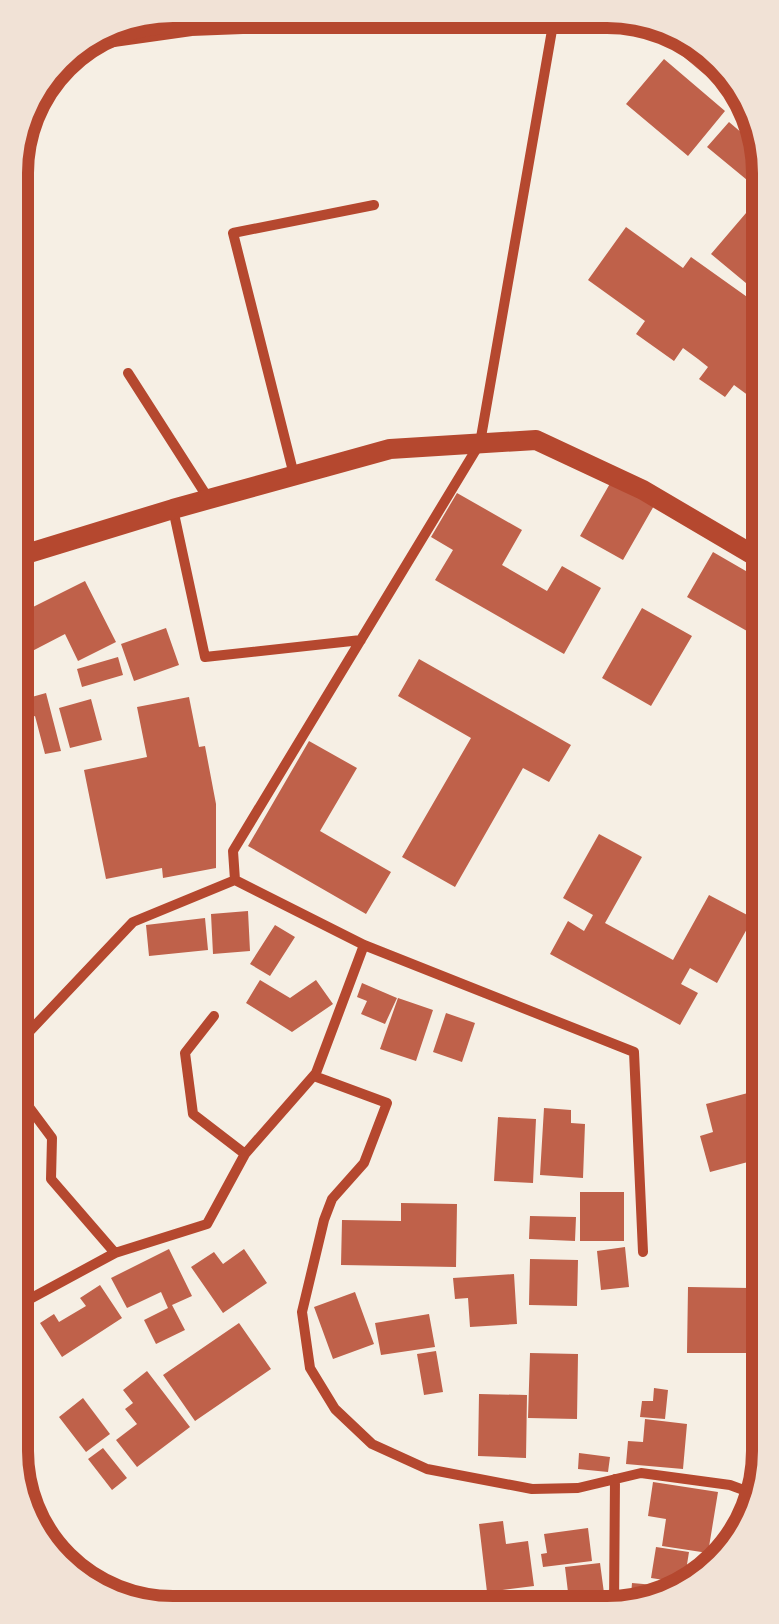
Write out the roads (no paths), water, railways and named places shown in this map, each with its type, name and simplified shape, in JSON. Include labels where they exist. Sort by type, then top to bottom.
[{"type":"main road","points":[[126,35],[176,28]]},
{"type":"main road","points":[[28,553],[390,448],[536,440],[644,490],[752,554]]},
{"type":"street","points":[[235,880],[233,851],[480,443],[552,28]]},
{"type":"street","points":[[294,475],[232,233],[374,205]]},
{"type":"street","points":[[128,373],[208,499]]},
{"type":"street","points":[[173,509],[205,656],[362,640]]},
{"type":"street","points":[[28,1033],[133,922],[235,880],[364,945],[634,1052],[644,1252]]},
{"type":"street","points":[[28,1299],[115,1253],[207,1224],[245,1154],[314,1076],[364,945]]},
{"type":"street","points":[[214,1016],[186,1053],[193,1114],[245,1154]]},
{"type":"street","points":[[314,1076],[387,1103],[364,1162],[332,1199],[302,1312],[310,1368],[335,1409],[372,1444],[427,1469],[532,1489],[578,1488],[641,1474],[746,1490]]},
{"type":"street","points":[[28,1105],[52,1138],[51,1179],[115,1253]]},
{"type":"street","points":[[614,1595],[615,1479]]}]
